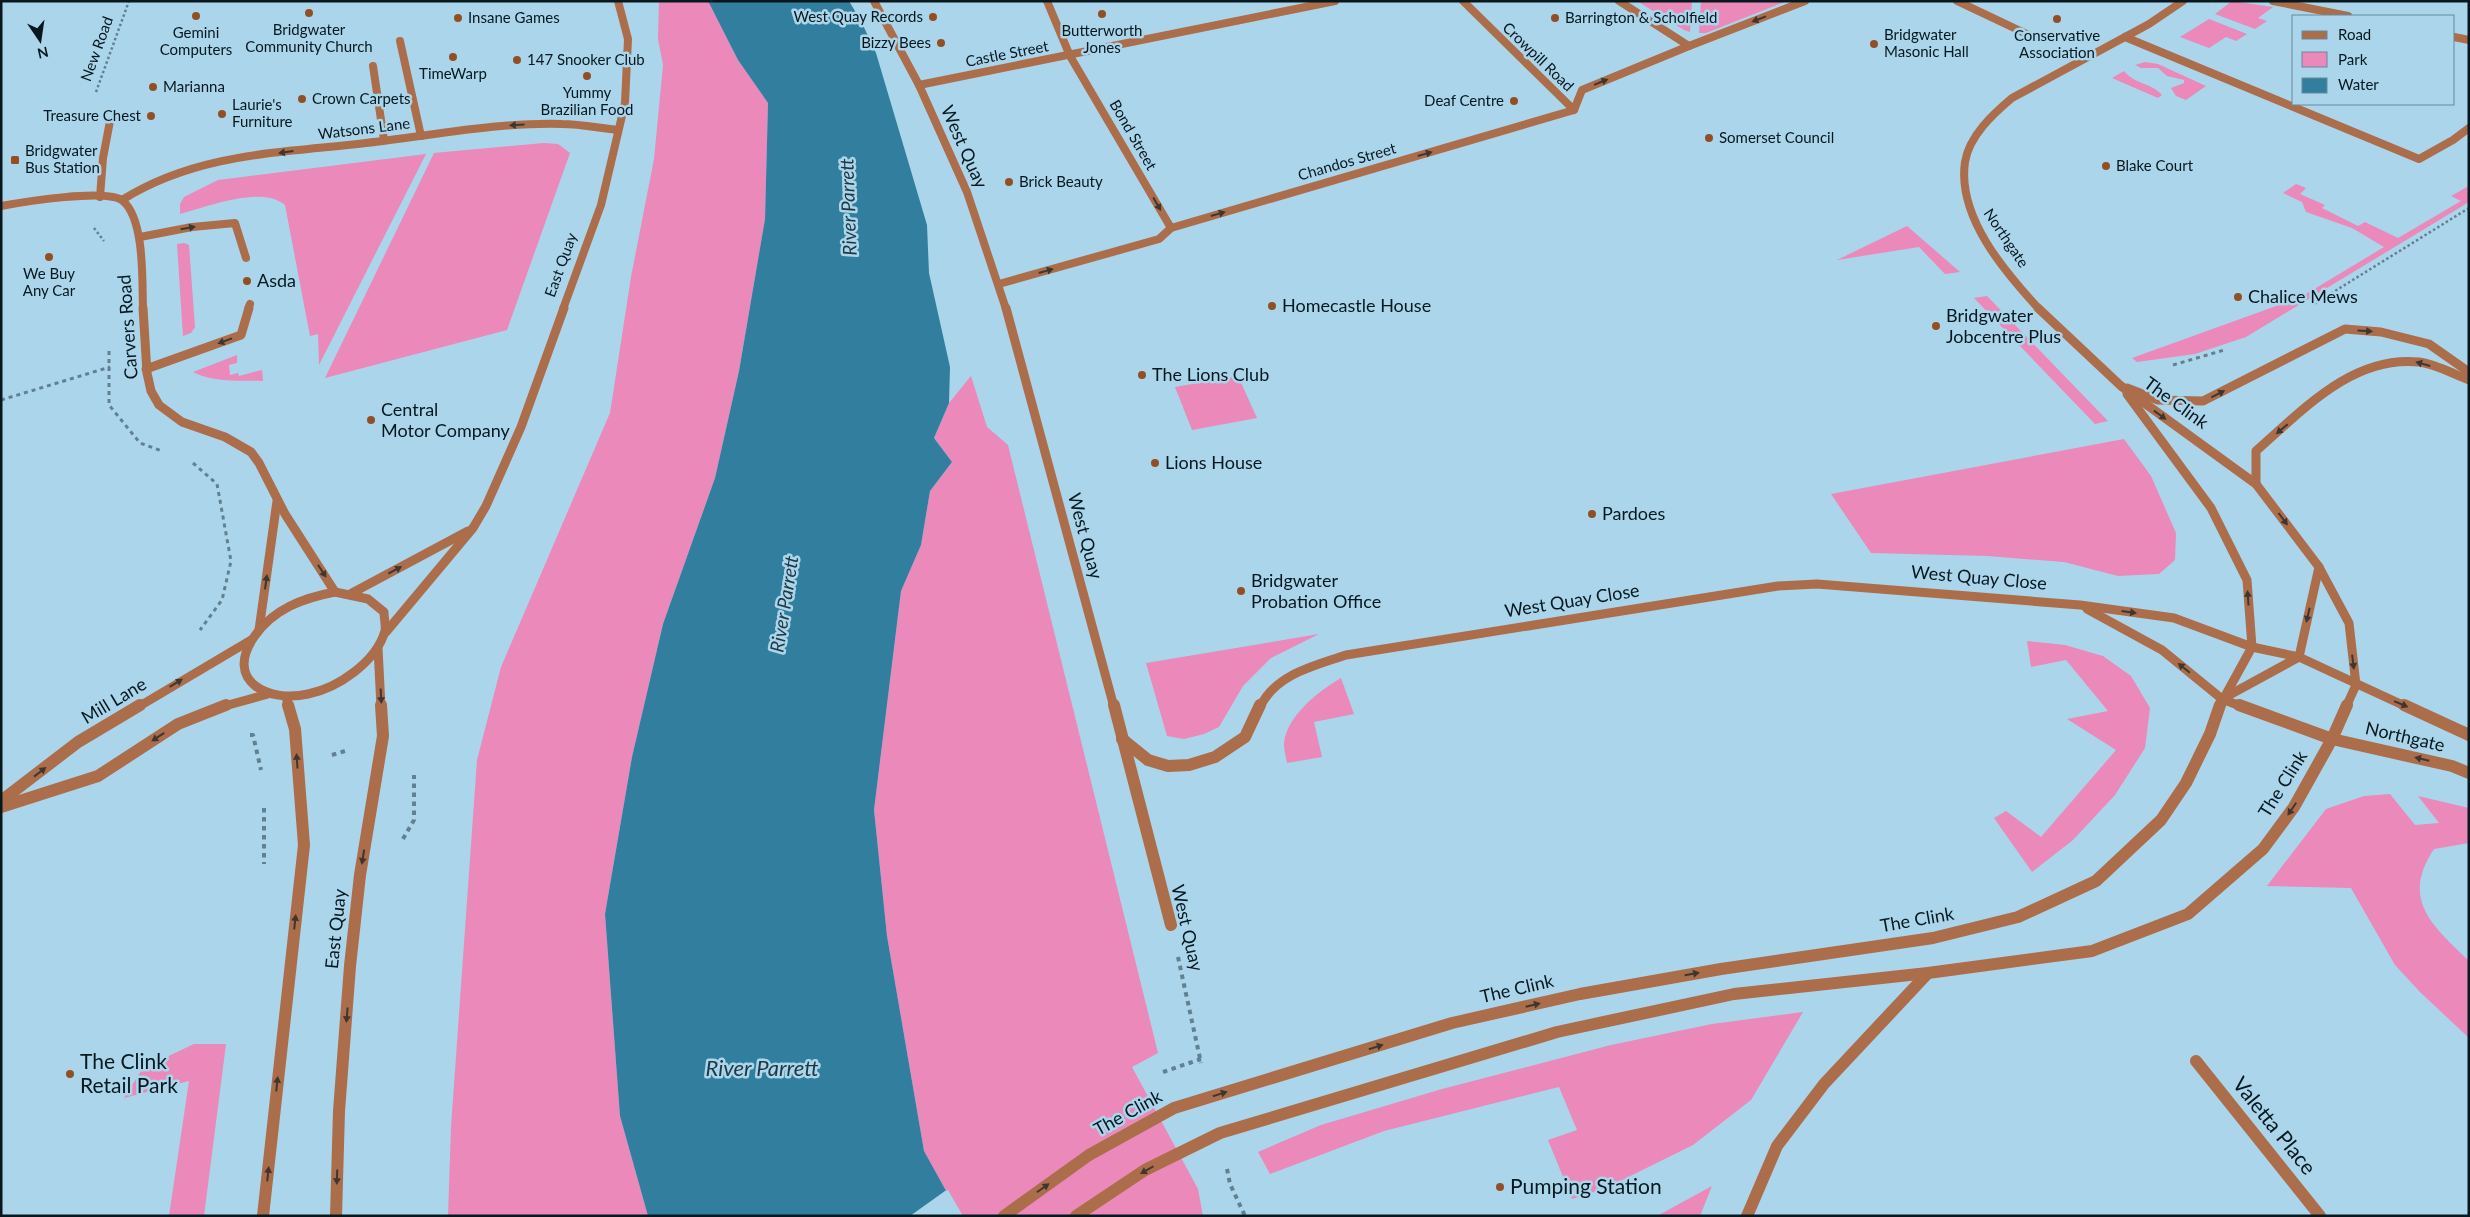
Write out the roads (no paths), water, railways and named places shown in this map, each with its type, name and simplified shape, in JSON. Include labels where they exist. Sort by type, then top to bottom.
[{"type":"street","name":"East Quay","points":[[386,632],[473,528],[486,506],[521,427],[601,205],[625,104],[629,59],[628,39],[618,1]]},
{"type":"street","name":"West Quay","points":[[874,1],[919,85],[967,192],[999,284],[1171,925]]},
{"type":"street","name":"Bond Street","points":[[1047,1],[1070,56],[1172,228]]},
{"type":"street","name":"Castle Street","points":[[919,85],[1335,1]]},
{"type":"street","name":"Crowpill Road","points":[[1463,1],[1574,110]]},
{"type":"street","points":[[1619,1],[1689,46]]},
{"type":"street","points":[[1574,110],[1582,90],[1805,1]]},
{"type":"street","points":[[1957,1],[2031,36]]},
{"type":"street","name":"Northgate","points":[[2121,386],[2038,308],[1996,254],[1977,226],[1969,208],[1965,192],[1965,170],[1970,148],[1980,131],[2006,103],[2149,24],[2183,1]]},
{"type":"street","points":[[2273,1],[2343,15]]},
{"type":"street","points":[[2125,37],[2419,158],[2453,140],[2469,128]]},
{"type":"street","points":[[2455,37],[2469,40]]},
{"type":"street","points":[[400,41],[421,136]]},
{"type":"street","points":[[373,66],[384,140]]},
{"type":"street","name":"Chandos Street","points":[[999,284],[1159,239],[1172,228],[1574,110]]},
{"type":"street","points":[[100,197],[102,158],[110,121]]},
{"type":"street","name":"Watsons Lane","points":[[122,200],[150,182],[198,164],[384,140],[541,124],[588,125],[618,130]]},
{"type":"street","points":[[1,206],[39,199],[100,197],[122,200]]},
{"type":"street","name":"Carvers Road","points":[[122,200],[134,213],[140,238],[146,369],[156,404],[182,422],[238,443],[253,454],[277,501],[335,592]]},
{"type":"street","points":[[140,238],[192,227],[235,223],[246,258]]},
{"type":"street","points":[[146,369],[241,335],[250,304]]},
{"type":"street","points":[[2121,386],[2158,400],[2203,401],[2345,329],[2381,332],[2429,344],[2469,372]]},
{"type":"street","points":[[2256,484],[2256,451],[2341,380],[2384,361],[2419,362],[2469,380]]},
{"type":"street","name":"The Clink","points":[[1076,1216],[1104,1195],[1189,1145],[1220,1133],[1557,1032],[1734,994],[1928,973],[2092,951],[2188,914],[2263,849],[2294,807],[2332,739],[2356,684],[2349,623],[2319,567],[2256,484],[2121,386]]},
{"type":"street","name":"The Clink","points":[[1004,1216],[1089,1155],[1174,1108],[1452,1023],[1580,994],[1721,970],[1933,938],[2018,917],[2096,881],[2161,820],[2186,783],[2210,734],[2222,699],[2252,647],[2247,580],[2211,508],[2121,386]]},
{"type":"street","points":[[259,630],[277,501]]},
{"type":"street","points":[[352,593],[473,528]]},
{"type":"street","points":[[2222,699],[2299,657],[2319,567]]},
{"type":"street","name":"West Quay Close","points":[[1122,739],[1148,760],[1168,766],[1189,765],[1215,757],[1245,737],[1265,696],[1295,672],[1346,655],[1778,586],[1856,585],[2080,605],[2174,618],[2252,647],[2299,657],[2356,684]]},
{"type":"street","points":[[335,592],[352,593],[368,597],[380,605],[386,617],[386,632],[378,648],[366,663],[349,677],[328,687],[306,694],[286,696],[268,694],[254,687],[245,677],[243,658],[251,640],[259,630],[273,616],[297,602],[335,592]]},
{"type":"street","name":"West Quay Close","points":[[2080,605],[2162,650],[2222,699],[2332,739]]},
{"type":"street","name":"Mill Lane","points":[[1,801],[78,742],[251,640]]},
{"type":"street","name":"East Quay","points":[[336,1216],[339,1111],[350,966],[360,875],[383,736],[378,648]]},
{"type":"street","name":"Northgate","points":[[2356,684],[2469,735]]},
{"type":"street","points":[[1,807],[98,776],[178,724],[216,708],[268,694]]},
{"type":"street","points":[[263,1216],[304,845],[295,730],[286,696]]},
{"type":"street","name":"Northgate","points":[[2332,739],[2452,766],[2469,773]]},
{"type":"street","points":[[1747,1216],[1778,1146],[1824,1084],[1878,1024],[1928,973]]},
{"type":"street","name":"Valetta Place","points":[[2196,1061],[2320,1216]]},
{"type":"water","name":"River Parrett","points":[[708,1],[849,1],[876,53],[927,225],[929,273],[950,367],[949,403],[934,438],[952,462],[930,491],[921,545],[901,591],[874,810],[887,936],[924,1151],[960,1216],[648,1216],[620,1116],[605,914],[632,757],[663,624],[715,478],[739,371],[765,219],[768,103],[738,60]]},
{"type":"place","name":"Bridgwater Community Church","points":[[309,13]]},
{"type":"place","name":"Butterworth Jones","points":[[1102,14]]},
{"type":"place","name":"Gemini Computers","points":[[196,16]]},
{"type":"place","name":"West Quay Records","points":[[933,17]]},
{"type":"place","name":"Insane Games","points":[[458,18]]},
{"type":"place","name":"Barrington & Scholfield","points":[[1555,18]]},
{"type":"place","name":"Conservative Association","points":[[2057,19]]},
{"type":"place","name":"Bizzy Bees","points":[[941,43]]},
{"type":"place","name":"Bridgwater Masonic Hall","points":[[1874,44]]},
{"type":"place","name":"TimeWarp","points":[[453,57]]},
{"type":"place","name":"147 Snooker Club","points":[[517,60]]},
{"type":"place","name":"Yummy Brazilian Food","points":[[587,76]]},
{"type":"place","name":"Marianna","points":[[153,87]]},
{"type":"place","name":"Crown Carpets","points":[[302,99]]},
{"type":"place","name":"Deaf Centre","points":[[1514,101]]},
{"type":"place","name":"Laurie's Furniture","points":[[222,114]]},
{"type":"place","name":"Treasure Chest","points":[[151,116]]},
{"type":"place","name":"Somerset Council","points":[[1709,138]]},
{"type":"place","name":"Bridgwater Bus Station","points":[[15,160]]},
{"type":"place","name":"Blake Court","points":[[2106,166]]},
{"type":"place","name":"Brick Beauty","points":[[1009,182]]},
{"type":"place","name":"We Buy Any Car","points":[[49,257]]},
{"type":"place","name":"Asda","points":[[247,281]]},
{"type":"place","name":"Chalice Mews","points":[[2238,297]]},
{"type":"place","name":"Homecastle House","points":[[1272,306]]},
{"type":"place","name":"Bridgwater Jobcentre Plus","points":[[1936,326]]},
{"type":"place","name":"The Lions Club","points":[[1142,375]]},
{"type":"place","name":"Central Motor Company","points":[[371,420]]},
{"type":"place","name":"Lions House","points":[[1155,463]]},
{"type":"place","name":"Pardoes","points":[[1592,514]]},
{"type":"place","name":"Bridgwater Probation Office","points":[[1241,591]]},
{"type":"place","name":"The Clink Retail Park","points":[[70,1074]]},
{"type":"place","name":"Pumping Station","points":[[1500,1187]]}]
